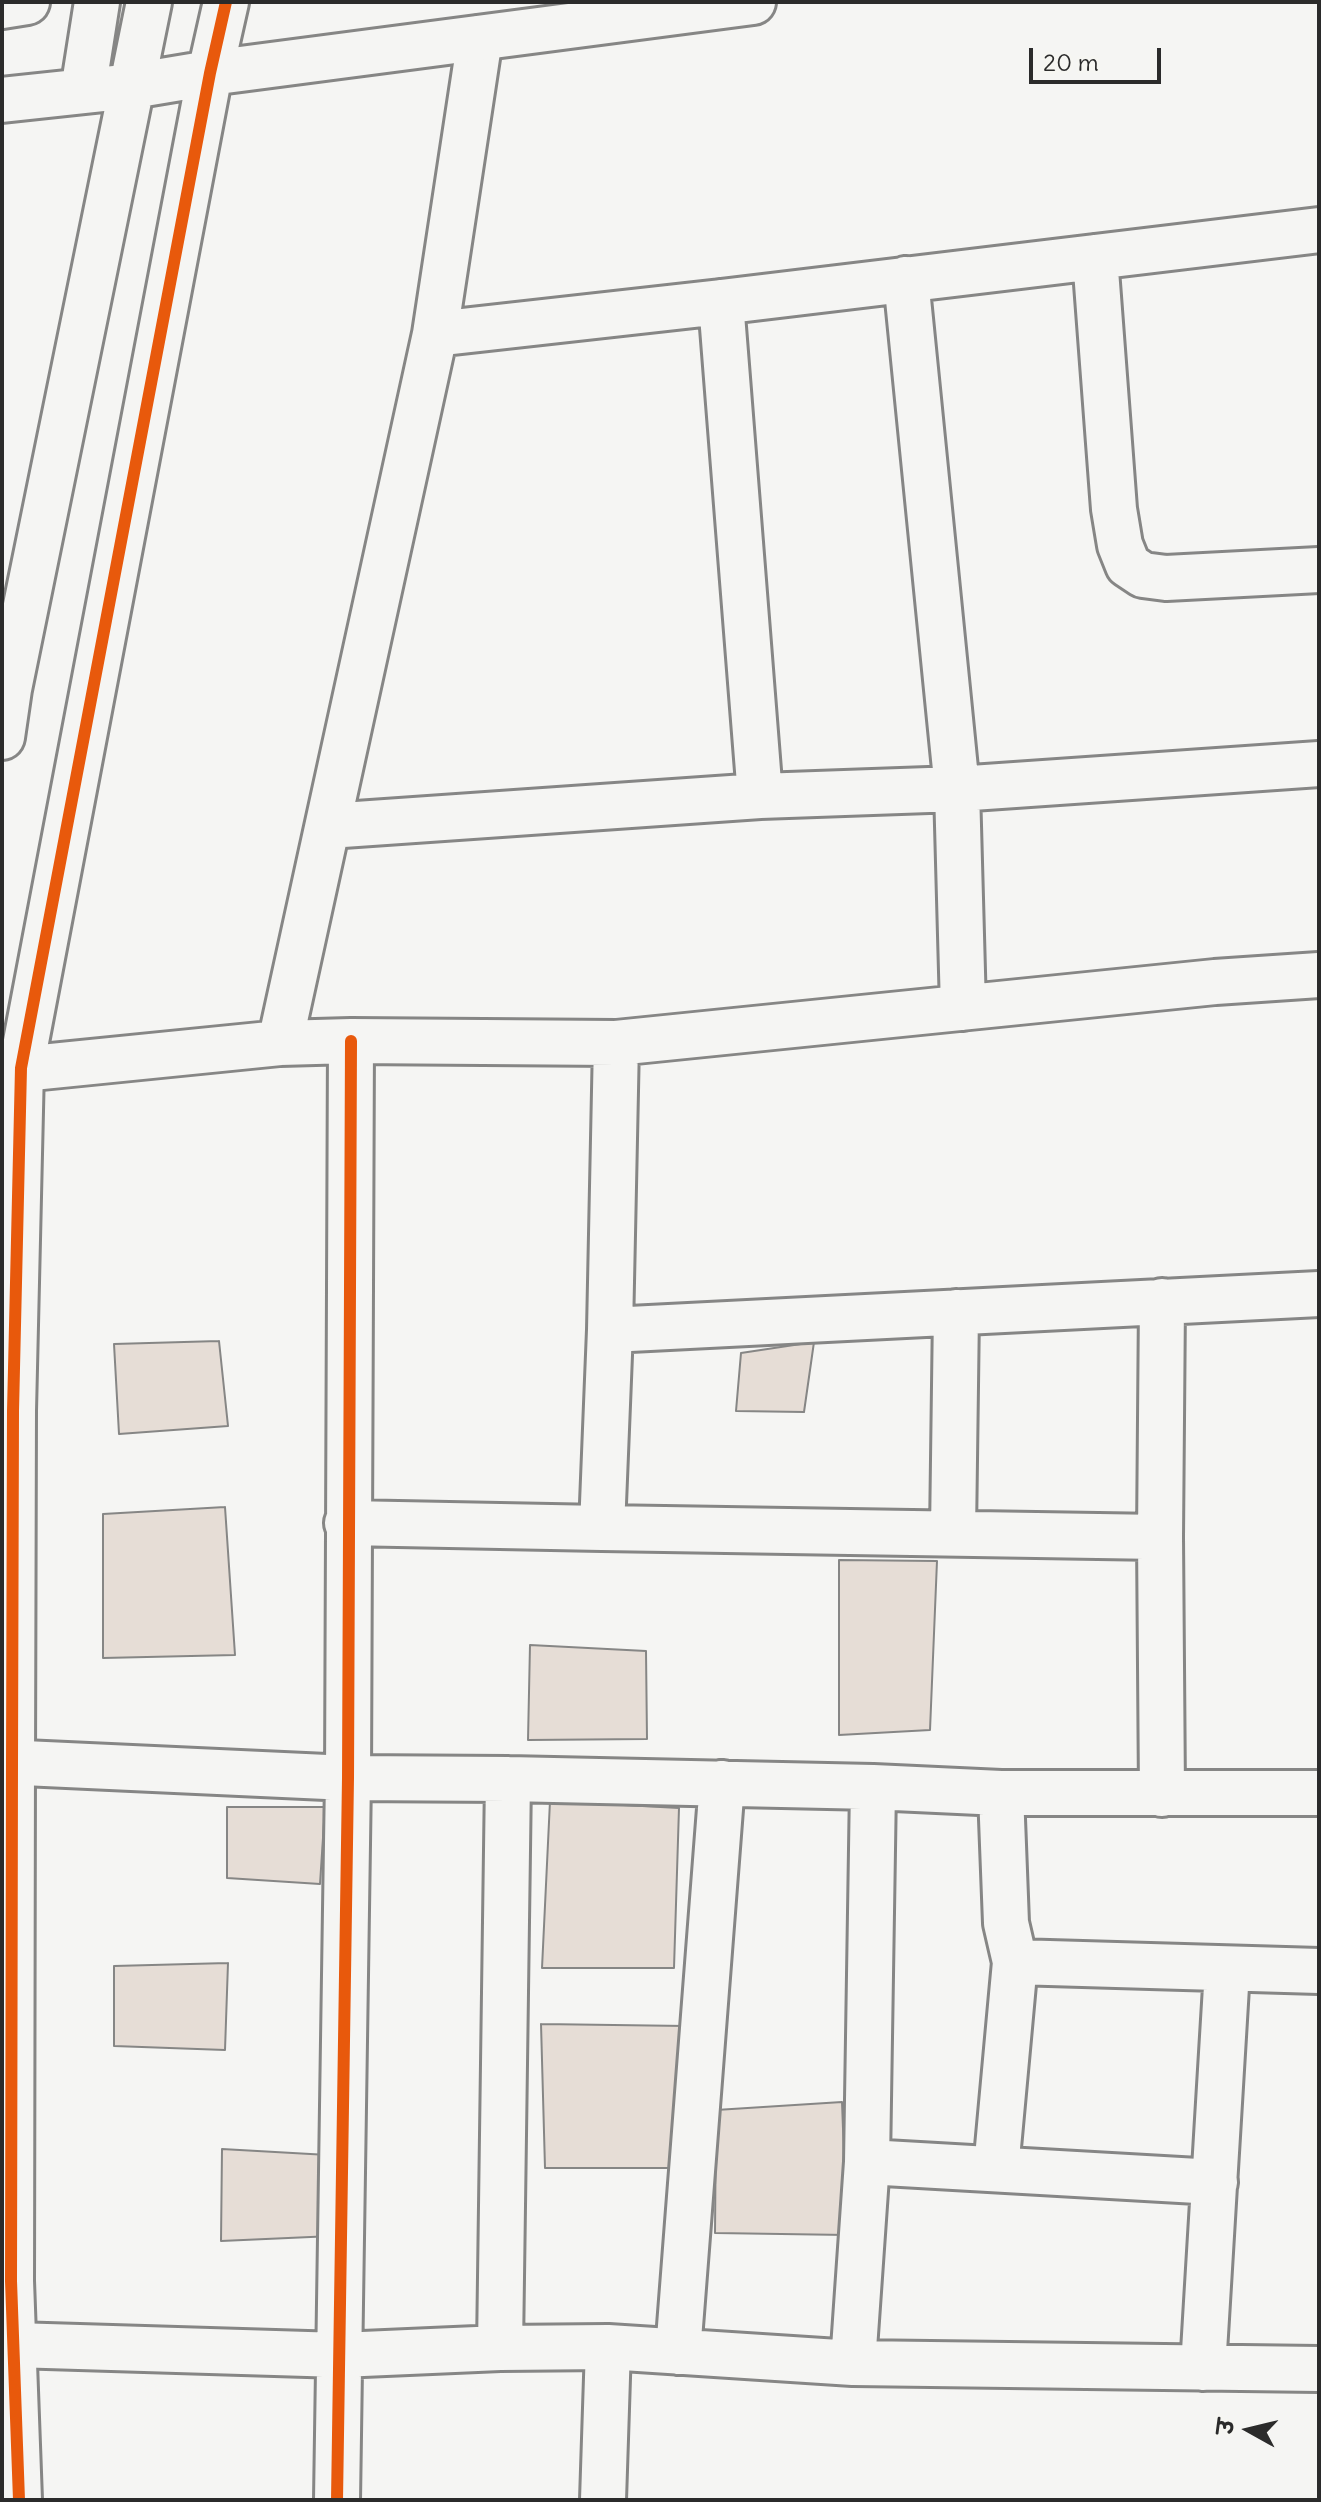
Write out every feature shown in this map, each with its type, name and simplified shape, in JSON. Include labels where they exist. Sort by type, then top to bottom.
[{"type":"street","points":[[2,6],[27,2]]},
{"type":"street","points":[[83,91],[97,2]]},
{"type":"street","points":[[2,737],[6,690],[149,2]]},
{"type":"street","points":[[19,2500],[11,2281],[7,1762],[14,1396],[12,1070],[226,2]]},
{"type":"street","points":[[2,100],[132,86],[210,73],[753,2]]},
{"type":"street","points":[[280,1043],[435,334],[480,38]]},
{"type":"street","points":[[435,334],[1319,230]]},
{"type":"street","points":[[1095,257],[1114,509],[1120,545],[1128,565],[1143,575],[1166,578],[1319,570]]},
{"type":"street","points":[[906,279],[957,789],[963,1008]]},
{"type":"street","points":[[721,302],[760,796]]},
{"type":"street","points":[[328,826],[760,796],[957,789],[1319,764]]},
{"type":"street","points":[[12,1070],[280,1043],[616,1043],[1215,982],[1319,975]]},
{"type":"street","points":[[337,2500],[348,1778],[351,1041]]},
{"type":"street","points":[[602,1528],[616,1043]]},
{"type":"street","points":[[610,1330],[1319,1294]]},
{"type":"street","points":[[1162,1301],[1162,1794]]},
{"type":"street","points":[[953,1533],[956,1312]]},
{"type":"street","points":[[347,1523],[1160,1537]]},
{"type":"street","points":[[7,1762],[348,1778],[722,1783],[1001,1793],[1319,1793]]},
{"type":"street","points":[[500,2348],[508,1779]]},
{"type":"street","points":[[678,2352],[722,1783]]},
{"type":"street","points":[[853,2363],[867,2162],[873,1787]]},
{"type":"street","points":[[996,2169],[1015,1962],[1006,1923],[1001,1793]]},
{"type":"street","points":[[1015,1962],[1319,1971]]},
{"type":"street","points":[[1203,2368],[1227,1970]]},
{"type":"street","points":[[867,2162],[1215,2182]]},
{"type":"street","points":[[14,2345],[340,2355],[608,2347],[853,2363],[1319,2369]]},
{"type":"street","points":[[603,2500],[608,2347]]},
{"type":"building","points":[[219,1341],[228,1426],[119,1434],[114,1344]]},
{"type":"building","points":[[814,1342],[804,1412],[736,1411],[741,1353]]},
{"type":"building","points":[[225,1507],[235,1655],[103,1658],[103,1514]]},
{"type":"building","points":[[839,1560],[937,1561],[930,1730],[839,1735]]},
{"type":"building","points":[[530,1645],[646,1651],[647,1739],[528,1740]]},
{"type":"building","points":[[550,1801],[679,1808],[674,1968],[542,1968]]},
{"type":"building","points":[[227,1807],[325,1807],[320,1884],[227,1878]]},
{"type":"building","points":[[228,1963],[225,2050],[114,2046],[114,1966]]},
{"type":"building","points":[[541,2024],[686,2026],[679,2168],[545,2168]]},
{"type":"building","points":[[842,2102],[847,2235],[715,2233],[716,2110]]},
{"type":"building","points":[[222,2149],[328,2155],[333,2236],[221,2241]]},
{"type":"cycle path","points":[[19,2500],[11,2281],[13,1411],[21,1068],[226,2]]},
{"type":"cycle path","points":[[337,2500],[348,1778],[351,1041]]}]
